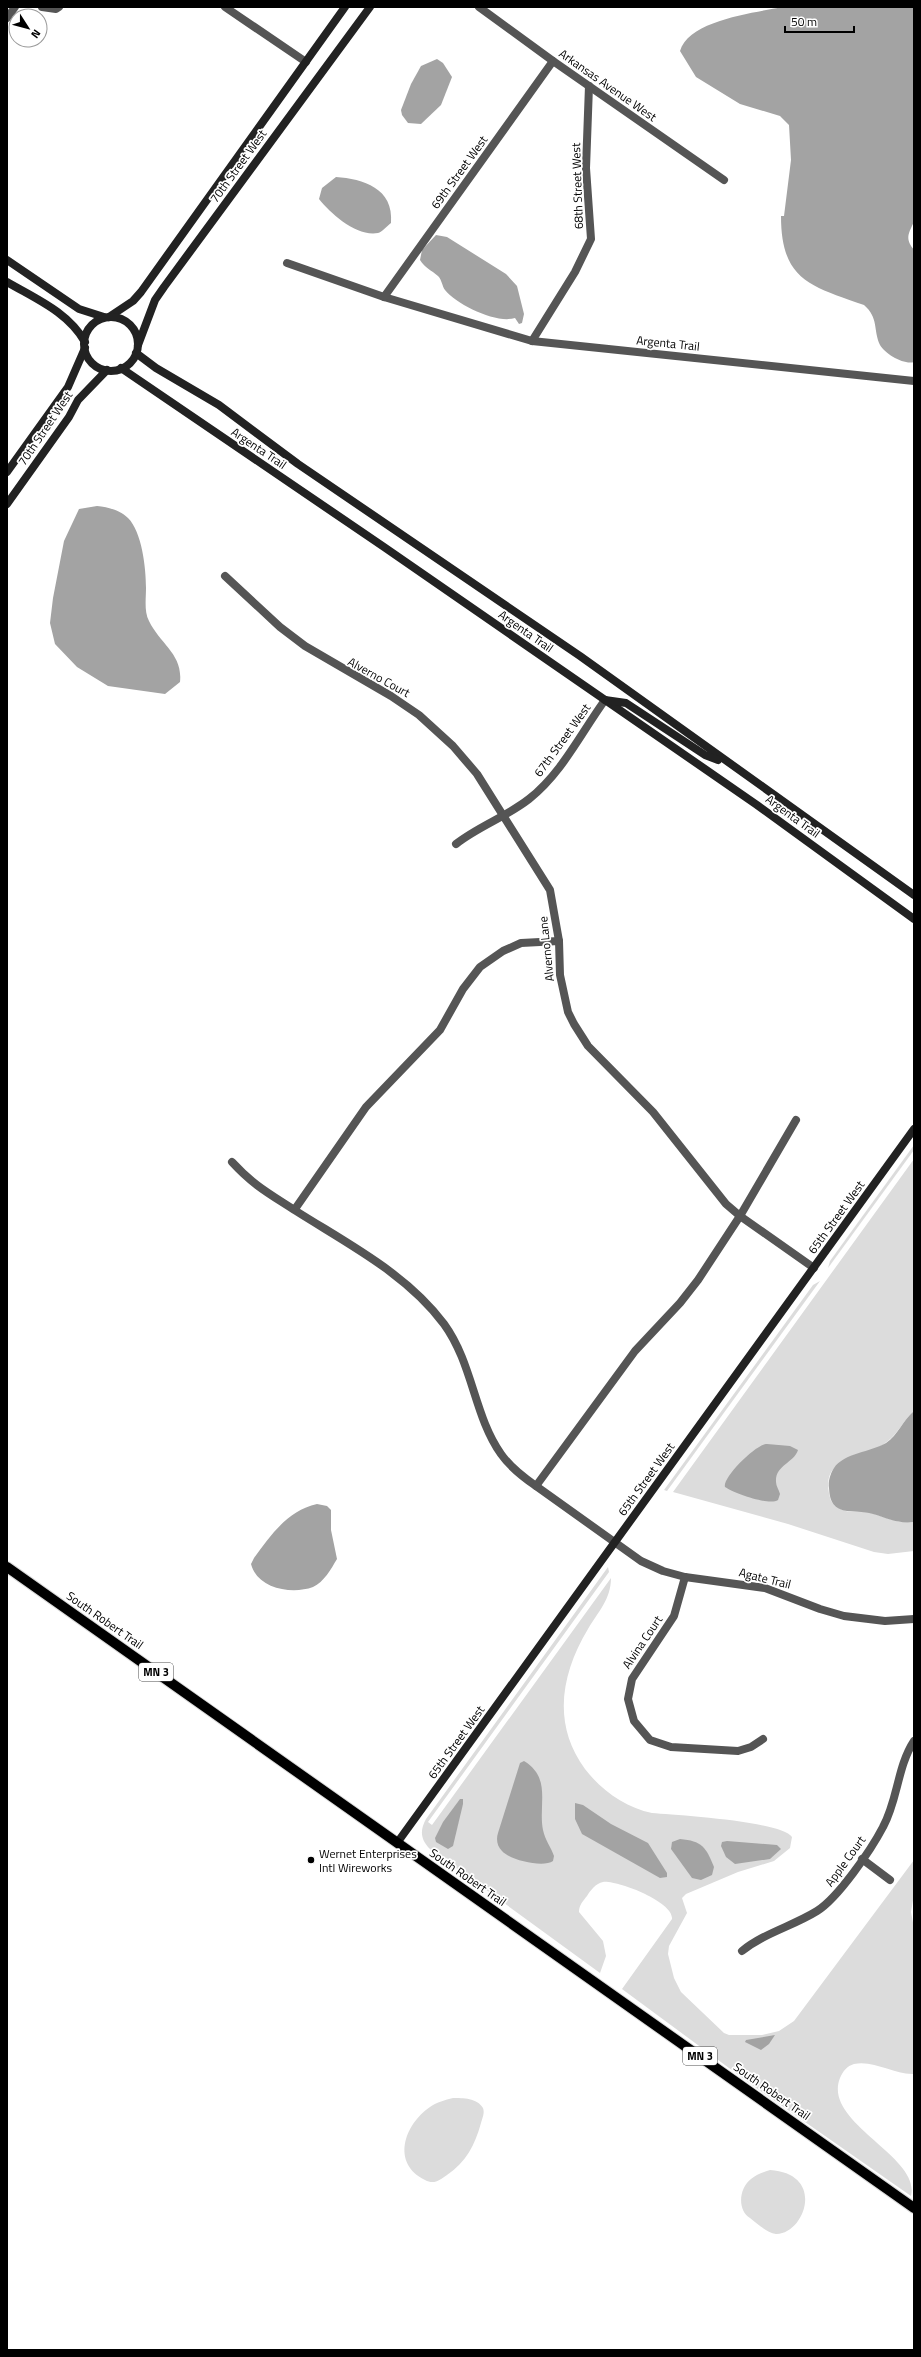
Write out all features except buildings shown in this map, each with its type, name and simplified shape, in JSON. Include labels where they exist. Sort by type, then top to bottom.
[{"type":"main road","name":"South Robert Trail","points":[[7,1567],[914,2208]]},
{"type":"street","points":[[7,18],[16,7]]},
{"type":"street","points":[[42,7],[56,9],[59,7]]},
{"type":"street","points":[[225,7],[306,62]]},
{"type":"street","name":"70th Street West","points":[[106,317],[133,301],[141,292],[345,7]]},
{"type":"street","name":"70th Street West","points":[[137,349],[155,300],[370,7]]},
{"type":"street","name":"Arkansas Avenue West","points":[[479,7],[553,61],[724,180]]},
{"type":"street","name":"69th Street West","points":[[384,297],[553,61]]},
{"type":"street","name":"68th Street West","points":[[532,341],[575,272],[591,239],[586,168],[589,86]]},
{"type":"street","points":[[7,260],[79,309],[106,317],[121,318],[128,322],[136,333],[137,349],[132,361],[121,368],[107,370],[91,362],[76,327],[64,316],[7,282]]},
{"type":"street","name":"Argenta Trail","points":[[287,263],[384,297],[532,341],[914,381]]},
{"type":"street","points":[[85,345],[89,328],[106,317]]},
{"type":"street","name":"70th Street West","points":[[7,472],[68,387],[85,345]]},
{"type":"street","name":"Argenta Trail","points":[[137,349],[156,368],[218,405],[298,464],[580,656],[731,766],[914,895]]},
{"type":"street","name":"Argenta Trail","points":[[121,368],[606,700],[756,805],[914,919]]},
{"type":"street","name":"70th Street West","points":[[7,504],[69,417],[78,400],[107,370]]},
{"type":"street","name":"Alverno Court","points":[[225,576],[293,638],[333,664],[397,700],[423,719],[453,746],[472,768],[504,816]]},
{"type":"street","points":[[606,700],[626,703],[705,755],[731,766]]},
{"type":"street","name":"67th Street West","points":[[456,844],[478,829],[504,816],[529,799],[547,782],[606,700]]},
{"type":"street","name":"Alverno Lane","points":[[504,816],[550,890],[559,941],[560,975],[568,1012],[588,1046],[598,1058],[653,1112],[707,1183],[740,1216],[814,1268]]},
{"type":"street","points":[[295,1209],[366,1107],[440,1030],[463,989],[480,967],[503,951],[521,943],[559,941]]},
{"type":"street","points":[[536,1486],[635,1351],[680,1303],[698,1280],[740,1216],[796,1120]]},
{"type":"street","name":"65th Street West","points":[[397,1843],[914,1129]]},
{"type":"street","name":"Agate Trail","points":[[232,1162],[262,1191],[295,1209],[398,1277],[434,1311],[457,1345],[467,1365],[486,1424],[497,1447],[512,1466],[536,1486],[650,1566],[685,1577],[765,1588],[820,1610],[844,1616],[877,1621],[914,1619]]},
{"type":"street","name":"Alvina Court","points":[[685,1577],[674,1616],[632,1679],[628,1699],[634,1721],[650,1740],[670,1747],[738,1751],[751,1747],[763,1739]]},
{"type":"street","name":"Apple Court","points":[[742,1951],[758,1940],[823,1907],[837,1893],[862,1859],[886,1822],[904,1760],[914,1741]]},
{"type":"street","points":[[862,1859],[890,1880]]},
{"type":"shaded area","points":[[782,7],[914,7],[914,222],[908,239],[914,250],[914,362],[905,362],[895,358],[882,348],[878,340],[874,319],[864,305],[828,292],[814,285],[802,277],[793,267],[786,254],[782,237],[781,216],[784,216],[791,160],[789,125],[780,116],[740,104],[696,77],[680,51],[686,40],[696,32],[709,25],[740,15]]},
{"type":"shaded area","points":[[437,59],[443,63],[452,77],[441,105],[421,124],[408,123],[402,115],[401,110],[411,84],[421,66]]},
{"type":"shaded area","points":[[336,177],[356,180],[375,188],[387,201],[391,211],[391,223],[378,233],[370,233],[353,228],[337,217],[319,199],[322,188]]},
{"type":"shaded area","points":[[436,235],[447,237],[506,274],[517,286],[524,314],[522,323],[519,324],[515,318],[498,318],[478,312],[458,302],[445,290],[439,278],[420,260],[422,250]]},
{"type":"shaded area","points":[[97,506],[113,509],[125,515],[133,524],[137,532],[144,561],[147,617],[174,656],[180,672],[180,682],[165,694],[108,686],[77,667],[55,644],[50,623],[53,598],[64,541],[79,509]]},
{"type":"shaded area","points":[[914,1145],[914,1150],[828,1268],[830,1261]]},
{"type":"shaded area","points":[[914,1159],[914,1411],[888,1441],[878,1447],[845,1460],[836,1466],[830,1474],[828,1485],[831,1501],[835,1506],[844,1511],[866,1512],[897,1521],[914,1522],[914,1551],[888,1554],[874,1552],[788,1524],[673,1492]]},
{"type":"shaded area","points":[[820,1281],[667,1491],[664,1490],[813,1285]]},
{"type":"shaded area","points":[[914,1411],[914,1522],[898,1521],[865,1512],[844,1510],[833,1504],[830,1498],[829,1483],[831,1473],[838,1463],[851,1456],[886,1443],[894,1436]]},
{"type":"shaded area","points":[[767,1444],[790,1446],[798,1450],[793,1458],[781,1468],[776,1476],[776,1484],[780,1494],[778,1500],[760,1500],[743,1495],[725,1487],[725,1483],[734,1469],[755,1449]]},
{"type":"shaded area","points":[[317,1504],[327,1506],[331,1510],[331,1530],[337,1559],[332,1567],[324,1579],[313,1587],[285,1590],[267,1584],[254,1572],[251,1564],[254,1558],[273,1533],[288,1518],[306,1507]]},
{"type":"shaded area","points":[[608,1567],[609,1572],[428,1822],[432,1825],[611,1578],[609,1592],[606,1599],[579,1646],[566,1681],[564,1717],[568,1734],[575,1752],[585,1769],[606,1791],[642,1811],[749,1823],[784,1831],[792,1837],[790,1848],[774,1861],[738,1872],[686,1894],[682,1898],[687,1913],[669,1946],[668,1954],[674,1978],[681,1992],[724,2033],[729,2035],[762,2035],[779,2031],[794,2021],[914,1860],[914,1894],[911,1912],[914,1928],[914,2074],[907,2074],[869,2064],[854,2064],[847,2067],[841,2075],[838,2094],[845,2110],[857,2125],[902,2167],[910,2181],[911,2196],[752,2085],[622,1989],[672,1919],[670,1912],[655,1899],[632,1888],[610,1882],[598,1884],[590,1892],[582,1903],[579,1912],[603,1941],[606,1956],[600,1973],[430,1849],[424,1842],[422,1831],[426,1819]]},
{"type":"shaded area","points":[[524,1761],[533,1768],[538,1775],[541,1784],[543,1830],[554,1856],[553,1861],[548,1863],[542,1864],[519,1860],[502,1851],[497,1842],[498,1833],[520,1763]]},
{"type":"shaded area","points":[[460,1799],[463,1799],[463,1804],[453,1846],[448,1849],[436,1842],[435,1838],[443,1822]]},
{"type":"shaded area","points":[[575,1803],[583,1805],[611,1824],[648,1843],[667,1873],[667,1877],[660,1878],[582,1834],[575,1819]]},
{"type":"shaded area","points":[[680,1839],[698,1843],[706,1850],[714,1867],[712,1875],[701,1880],[692,1878],[671,1849],[672,1842]]},
{"type":"shaded area","points":[[727,1841],[777,1845],[781,1849],[770,1859],[735,1864],[726,1857],[721,1846],[722,1842]]},
{"type":"shaded area","points":[[775,2035],[769,2044],[761,2050],[745,2042],[746,2040]]},
{"type":"shaded area","points":[[453,2098],[470,2099],[477,2102],[483,2108],[483,2118],[473,2146],[465,2159],[442,2179],[431,2182],[414,2173],[408,2164],[405,2154],[405,2144],[413,2124],[421,2115],[438,2102]]},
{"type":"shaded area","points":[[770,2170],[788,2174],[799,2182],[804,2192],[805,2204],[795,2225],[786,2232],[776,2234],[766,2230],[750,2218],[743,2210],[741,2205],[742,2193],[747,2183],[760,2173]]},
{"type":"place","name":"Wernet Enterprises Intl Wireworks","points":[[311,1860]]}]
